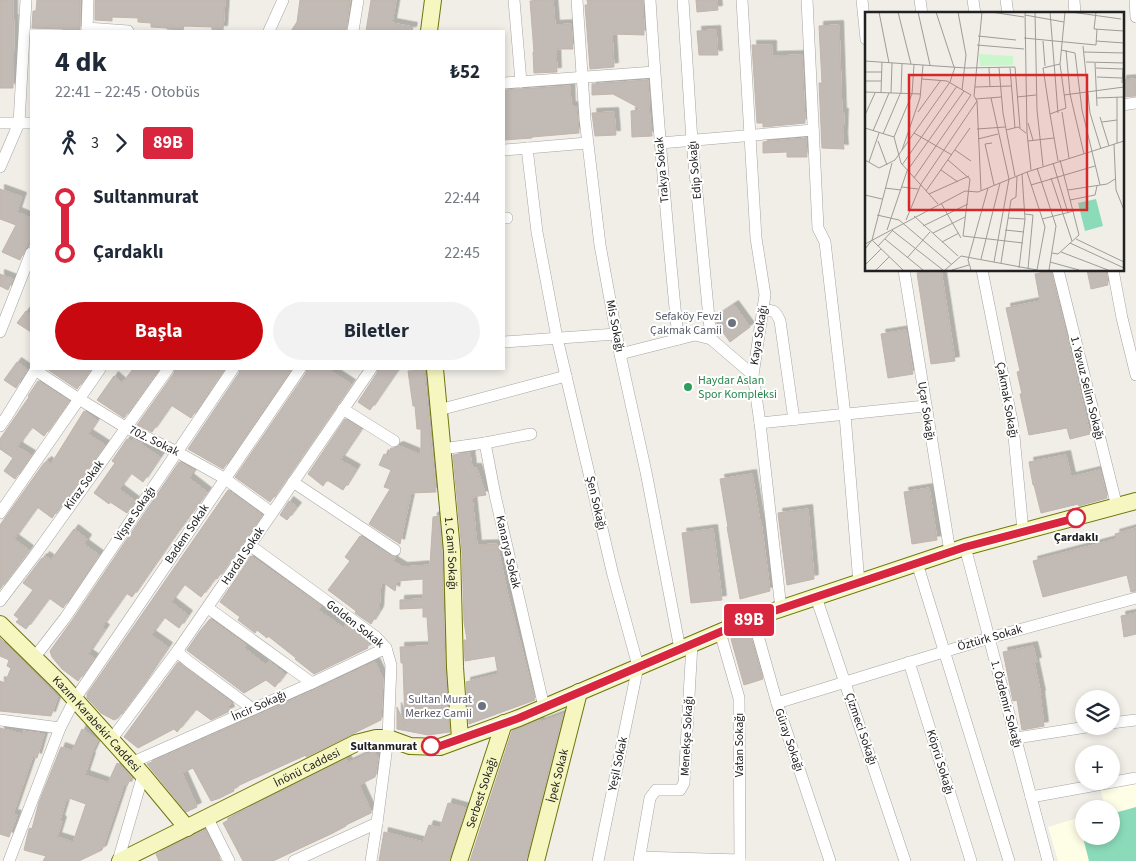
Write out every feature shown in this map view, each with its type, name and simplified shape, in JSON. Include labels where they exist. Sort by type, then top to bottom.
[{"type":"street","points":[[0,167],[19,123],[26,0]]},
{"type":"street","points":[[87,30],[88,0]]},
{"type":"street","points":[[269,30],[282,0]]},
{"type":"street","points":[[353,30],[358,0]]},
{"type":"street","points":[[429,30],[433,0]]},
{"type":"street","points":[[514,0],[521,82]]},
{"type":"street","name":"Mis Sokağı","points":[[577,0],[587,143],[600,245],[620,354],[686,646]]},
{"type":"street","name":"Trakya Sokak","points":[[650,0],[667,233],[678,340]]},
{"type":"street","name":"Edip Sokağı","points":[[683,0],[692,141],[711,339]]},
{"type":"street","name":"Kaya Sokağı","points":[[742,0],[756,238],[765,295],[752,375],[760,423],[781,609]]},
{"type":"street","points":[[807,0],[818,228],[825,242],[845,415],[859,583]]},
{"type":"street","points":[[862,0],[865,29]]},
{"type":"street","points":[[1135,0],[1136,17]]},
{"type":"street","points":[[505,83],[654,72]]},
{"type":"street","points":[[0,123],[30,124]]},
{"type":"street","points":[[660,143],[813,130]]},
{"type":"street","points":[[505,150],[587,143]]},
{"type":"street","name":"Şen Sokağı","points":[[526,148],[537,232],[556,338],[613,575],[638,666]]},
{"type":"street","points":[[0,332],[30,256]]},
{"type":"street","name":"Uçar Sokağı","points":[[904,271],[925,406],[957,550]]},
{"type":"street","name":"Çakmak Sokağı","points":[[982,271],[1013,426],[1023,531]]},
{"type":"street","name":"1. Yavuz Selim Sokağı","points":[[1058,271],[1117,507]]},
{"type":"street","points":[[1112,271],[1136,375]]},
{"type":"street","points":[[762,310],[773,310],[780,321],[794,420]]},
{"type":"street","points":[[505,342],[616,334]]},
{"type":"street","points":[[620,354],[695,335],[711,339],[752,375]]},
{"type":"street","points":[[0,426],[34,370]]},
{"type":"street","name":"702. Sokak","points":[[36,370],[125,428],[177,452],[224,478],[272,513]]},
{"type":"street","points":[[0,513],[99,370]]},
{"type":"street","name":"Kiraz Sokak","points":[[0,601],[167,370]]},
{"type":"street","name":"Vişne Sokağı","points":[[34,658],[65,618],[232,370]]},
{"type":"street","name":"Badem Sokak","points":[[9,861],[60,728],[75,699],[299,370]]},
{"type":"street","name":"Hardal Sokak","points":[[111,740],[208,608],[370,370]]},
{"type":"street","name":"1. Cami Sokağı","points":[[435,370],[452,551],[455,667],[460,739]]},
{"type":"street","points":[[439,410],[566,376]]},
{"type":"street","points":[[760,423],[925,406]]},
{"type":"street","points":[[343,409],[394,441]]},
{"type":"street","points":[[442,449],[531,434]]},
{"type":"street","name":"Kanarya Sokak","points":[[485,443],[495,495],[544,707]]},
{"type":"street","points":[[293,482],[394,550]]},
{"type":"street","name":"İnönü Caddesi","points":[[119,861],[356,743],[376,738],[388,738],[410,746],[440,746],[544,707],[753,618],[957,550],[1136,501]]},
{"type":"street","name":"Golden Sokak","points":[[251,546],[376,637],[386,648],[391,666],[388,738],[371,861]]},
{"type":"street","name":"1. Özdemir Sokağı","points":[[957,550],[988,638],[1048,861]]},
{"type":"street","points":[[917,563],[1009,861]]},
{"type":"street","name":"Çizmeci Sokağı","points":[[816,597],[905,861]]},
{"type":"street","name":"Öztürk Sokak","points":[[777,703],[988,638],[1136,598]]},
{"type":"street","points":[[208,608],[312,682]]},
{"type":"street","name":"Güray Sokağı","points":[[753,618],[777,703],[830,861]]},
{"type":"street","name":"Kazım Karabekir Caddesi","points":[[0,624],[62,684],[187,828]]},
{"type":"street","name":"Vatan Sokağı","points":[[720,632],[739,698],[740,860]]},
{"type":"street","name":"Menekşe Sokağı","points":[[639,859],[650,798],[656,790],[680,790],[684,783],[686,646]]},
{"type":"street","name":"İncir Sokağı","points":[[131,763],[386,648]]},
{"type":"street","points":[[178,650],[188,661],[253,709]]},
{"type":"street","name":"Köprü Sokağı","points":[[909,662],[971,861]]},
{"type":"street","name":"Yeşil Sokak","points":[[598,861],[638,666]]},
{"type":"street","name":"İpek Sokak","points":[[536,861],[579,692]]},
{"type":"street","points":[[0,720],[60,728]]},
{"type":"street","points":[[1120,722],[1136,720]]},
{"type":"street","name":"Serbest Sokağı","points":[[459,861],[504,723]]},
{"type":"street","points":[[1016,738],[1075,729]]},
{"type":"street","points":[[119,861],[143,776]]},
{"type":"street","points":[[1031,797],[1136,778]]},
{"type":"street","points":[[207,817],[229,861]]},
{"type":"street","points":[[294,861],[377,823]]},
{"type":"street","points":[[639,859],[740,860]]},
{"type":"shaded area","points":[[1136,782],[1136,861],[1058,861],[1048,827],[1075,819],[1075,845],[1120,845],[1120,800],[1103,800],[1100,790],[1120,790],[1120,785]]},
{"type":"green space","points":[[1136,807],[1136,861],[1089,861],[1085,845],[1120,845],[1120,811]]},
{"type":"building","points":[[0,0],[13,0],[13,88],[0,88]]},
{"type":"building","points":[[37,0],[80,0],[80,30],[32,28],[33,11],[36,11]]},
{"type":"building","points":[[95,0],[225,0],[223,30],[212,30],[212,27],[184,26],[183,30],[151,27],[151,23],[138,22],[138,18],[112,17],[112,21],[95,20]]},
{"type":"building","points":[[300,0],[350,0],[346,30],[292,30],[297,22]]},
{"type":"building","points":[[371,0],[396,0],[392,23],[413,27],[412,30],[366,30]]},
{"type":"building","points":[[553,0],[555,25],[571,24],[573,49],[556,49],[557,72],[534,73],[530,1]]},
{"type":"building","points":[[587,0],[643,0],[644,35],[612,34],[614,67],[590,69],[585,5],[588,5]]},
{"type":"building","points":[[696,0],[717,0],[718,10],[697,12]]},
{"type":"building","points":[[839,25],[844,149],[822,148],[819,83],[822,83],[819,26]]},
{"type":"building","points":[[716,30],[718,55],[699,55],[697,31]]},
{"type":"building","points":[[752,45],[772,45],[772,56],[802,55],[805,123],[763,127],[763,123],[757,123]]},
{"type":"building","points":[[1135,79],[1136,96],[1124,97],[1124,80]]},
{"type":"building","points":[[648,80],[652,136],[632,137],[631,111],[643,110],[613,94],[592,95],[592,84]]},
{"type":"building","points":[[570,86],[571,106],[577,107],[579,133],[505,140],[505,90]]},
{"type":"building","points":[[614,112],[616,135],[595,136],[592,113]]},
{"type":"building","points":[[806,138],[807,157],[787,157],[787,152],[763,153],[763,142]]},
{"type":"building","points":[[0,189],[22,197],[17,212],[30,218],[30,239],[20,260],[2,252],[16,225],[0,219]]},
{"type":"building","points":[[941,271],[955,361],[931,364],[917,273]]},
{"type":"building","points":[[1051,271],[1090,434],[1070,439],[1067,428],[1029,435],[1020,394],[1022,394],[1017,372],[1020,371],[1006,308],[1040,301],[1035,274]]},
{"type":"building","points":[[1087,271],[1106,271],[1108,285],[1091,289]]},
{"type":"building","points":[[0,274],[13,279],[8,290],[0,286]]},
{"type":"building","name":"Sefaköy Fevzi Çakmak Camii","points":[[734,305],[750,327],[730,342],[717,324],[716,317]]},
{"type":"building","points":[[26,311],[30,313],[30,331],[17,323]]},
{"type":"building","points":[[906,330],[913,374],[888,378],[881,334]]},
{"type":"building","points":[[17,362],[27,369],[16,388],[4,380]]},
{"type":"building","points":[[48,370],[90,370],[77,389]]},
{"type":"building","points":[[132,370],[158,370],[124,418],[97,400],[114,376],[122,383]]},
{"type":"building","points":[[175,370],[223,370],[191,418],[171,405],[152,432],[137,425]]},
{"type":"building","points":[[240,370],[290,370],[223,469],[188,449]]},
{"type":"building","points":[[307,370],[330,370],[351,384],[270,502],[235,477]]},
{"type":"building","points":[[378,370],[397,370],[370,410],[358,402]]},
{"type":"building","points":[[424,370],[436,492],[411,493],[400,544],[369,524],[390,489],[384,487],[391,470],[379,465],[384,454],[388,456],[391,448],[399,446],[421,455],[421,429],[417,429],[415,406],[413,406],[408,371]]},
{"type":"building","points":[[38,381],[69,401],[44,436],[32,427],[19,444],[18,447],[31,455],[15,479],[4,471],[13,458],[0,449],[0,439]]},
{"type":"building","points":[[84,411],[97,420],[88,434],[105,445],[52,518],[37,507],[14,539],[29,550],[0,589],[0,525],[44,463],[47,461],[51,464]]},
{"type":"building","points":[[345,419],[361,429],[340,460],[356,469],[343,490],[327,480],[323,486],[308,474]]},
{"type":"building","points":[[127,439],[131,441],[133,439],[143,444],[160,457],[143,482],[131,473],[119,489],[135,501],[127,513],[110,502],[109,504],[94,493],[115,463],[112,461]]},
{"type":"building","points":[[470,453],[472,468],[477,468],[486,495],[472,497],[477,545],[497,544],[508,596],[535,700],[469,724],[466,682],[498,674],[495,656],[465,661],[464,640],[467,640],[464,622],[462,551],[453,455]]},
{"type":"building","points":[[1066,455],[1071,477],[1100,470],[1107,498],[1079,506],[1078,504],[1041,513],[1029,462]]},
{"type":"building","points":[[179,462],[194,470],[189,478],[207,492],[132,597],[126,593],[102,627],[105,629],[88,654],[94,658],[78,681],[62,669],[52,657],[50,651]]},
{"type":"building","points":[[752,474],[761,522],[770,591],[740,599],[720,479]]},
{"type":"building","points":[[929,488],[937,540],[912,544],[904,492]]},
{"type":"building","points":[[228,490],[262,515],[217,579],[215,578],[201,597],[184,584],[171,602],[188,615],[179,628],[164,617],[151,635],[168,647],[139,690],[118,718],[114,720],[101,713],[87,698],[87,694]]},
{"type":"building","points":[[289,501],[297,507],[287,520],[280,515]]},
{"type":"building","points":[[808,509],[814,579],[787,585],[778,513]]},
{"type":"building","points":[[439,516],[442,552],[445,667],[450,732],[428,735],[397,729],[397,707],[405,725],[403,663],[401,663],[400,647],[429,646],[427,617],[423,617],[423,608],[400,609],[400,600],[423,599],[423,579],[397,581],[395,591],[381,581],[379,611],[371,624],[328,590],[350,561],[345,557],[360,536],[395,557],[393,561],[403,567],[430,565],[433,517]]},
{"type":"building","points":[[1136,528],[1136,591],[1131,592],[1127,575],[1043,597],[1033,561],[1116,539],[1115,534]]},
{"type":"building","points":[[74,529],[87,539],[84,544],[99,555],[63,608],[49,598],[26,629],[16,622],[19,619],[14,615],[33,590],[23,583],[42,558],[45,556],[51,560]]},
{"type":"building","points":[[713,529],[722,600],[691,603],[682,533]]},
{"type":"building","points":[[251,556],[321,606],[318,610],[344,628],[346,624],[369,641],[368,648],[314,674],[268,636],[267,638],[257,630],[255,633],[238,620],[240,617],[220,602]]},
{"type":"building","points":[[1136,613],[1136,634],[1124,637],[1121,616]]},
{"type":"building","points":[[210,619],[246,645],[244,648],[266,665],[269,661],[285,674],[275,687],[266,680],[244,693],[187,650]]},
{"type":"building","points":[[750,634],[763,679],[744,685],[731,639]]},
{"type":"building","points":[[0,638],[58,696],[51,716],[0,711],[0,681],[5,683],[11,668],[7,666],[9,660],[0,656]]},
{"type":"building","points":[[1033,646],[1037,662],[1034,662],[1041,695],[1044,726],[1022,730],[1017,700],[1013,701],[1003,652]]},
{"type":"building","points":[[178,662],[232,703],[228,706],[230,711],[211,720],[196,709],[177,732],[174,729],[138,748],[124,737]]},
{"type":"building","points":[[375,662],[383,679],[381,720],[306,757],[306,755],[233,788],[234,791],[220,798],[211,801],[193,768],[182,773],[197,807],[186,812],[147,764],[315,690]]},
{"type":"building","points":[[563,714],[526,861],[470,861],[512,731],[540,720],[539,723]]},
{"type":"building","points":[[0,728],[22,734],[23,731],[44,734],[37,758],[33,756],[13,814],[17,815],[9,837],[0,834]]},
{"type":"building","points":[[82,729],[98,740],[90,757],[85,775],[108,783],[117,763],[131,777],[127,786],[124,785],[102,850],[79,861],[43,861],[46,856],[24,850],[29,829],[32,829],[39,802],[61,747],[72,751]],"holes":[[[69,798],[86,804],[73,842],[57,837],[66,800]]]},
{"type":"building","points":[[374,751],[378,758],[375,777],[359,785],[371,813],[273,861],[243,861],[223,823],[346,759],[348,763]]},
{"type":"building","points":[[448,803],[466,808],[449,861],[379,861],[384,832],[423,842],[429,825],[440,828]]},
{"type":"building","points":[[205,830],[221,861],[159,861],[156,854]]},
{"type":"bus line","name":"89B","points":[[431,746],[440,746],[519,718],[753,618],[965,547],[1076,518]]},
{"type":"place","name":"Sefaköy Fevzi Çakmak Camii","points":[[732,323]]},
{"type":"place","name":"Haydar Aslan Spor Kompleksi","points":[[688,387]]},
{"type":"place","name":"Çardaklı","points":[[1076,518]]},
{"type":"place","name":"Sultan Murat Merkez Camii","points":[[482,706]]},
{"type":"place","name":"Sultanmurat","points":[[431,746]]}]
